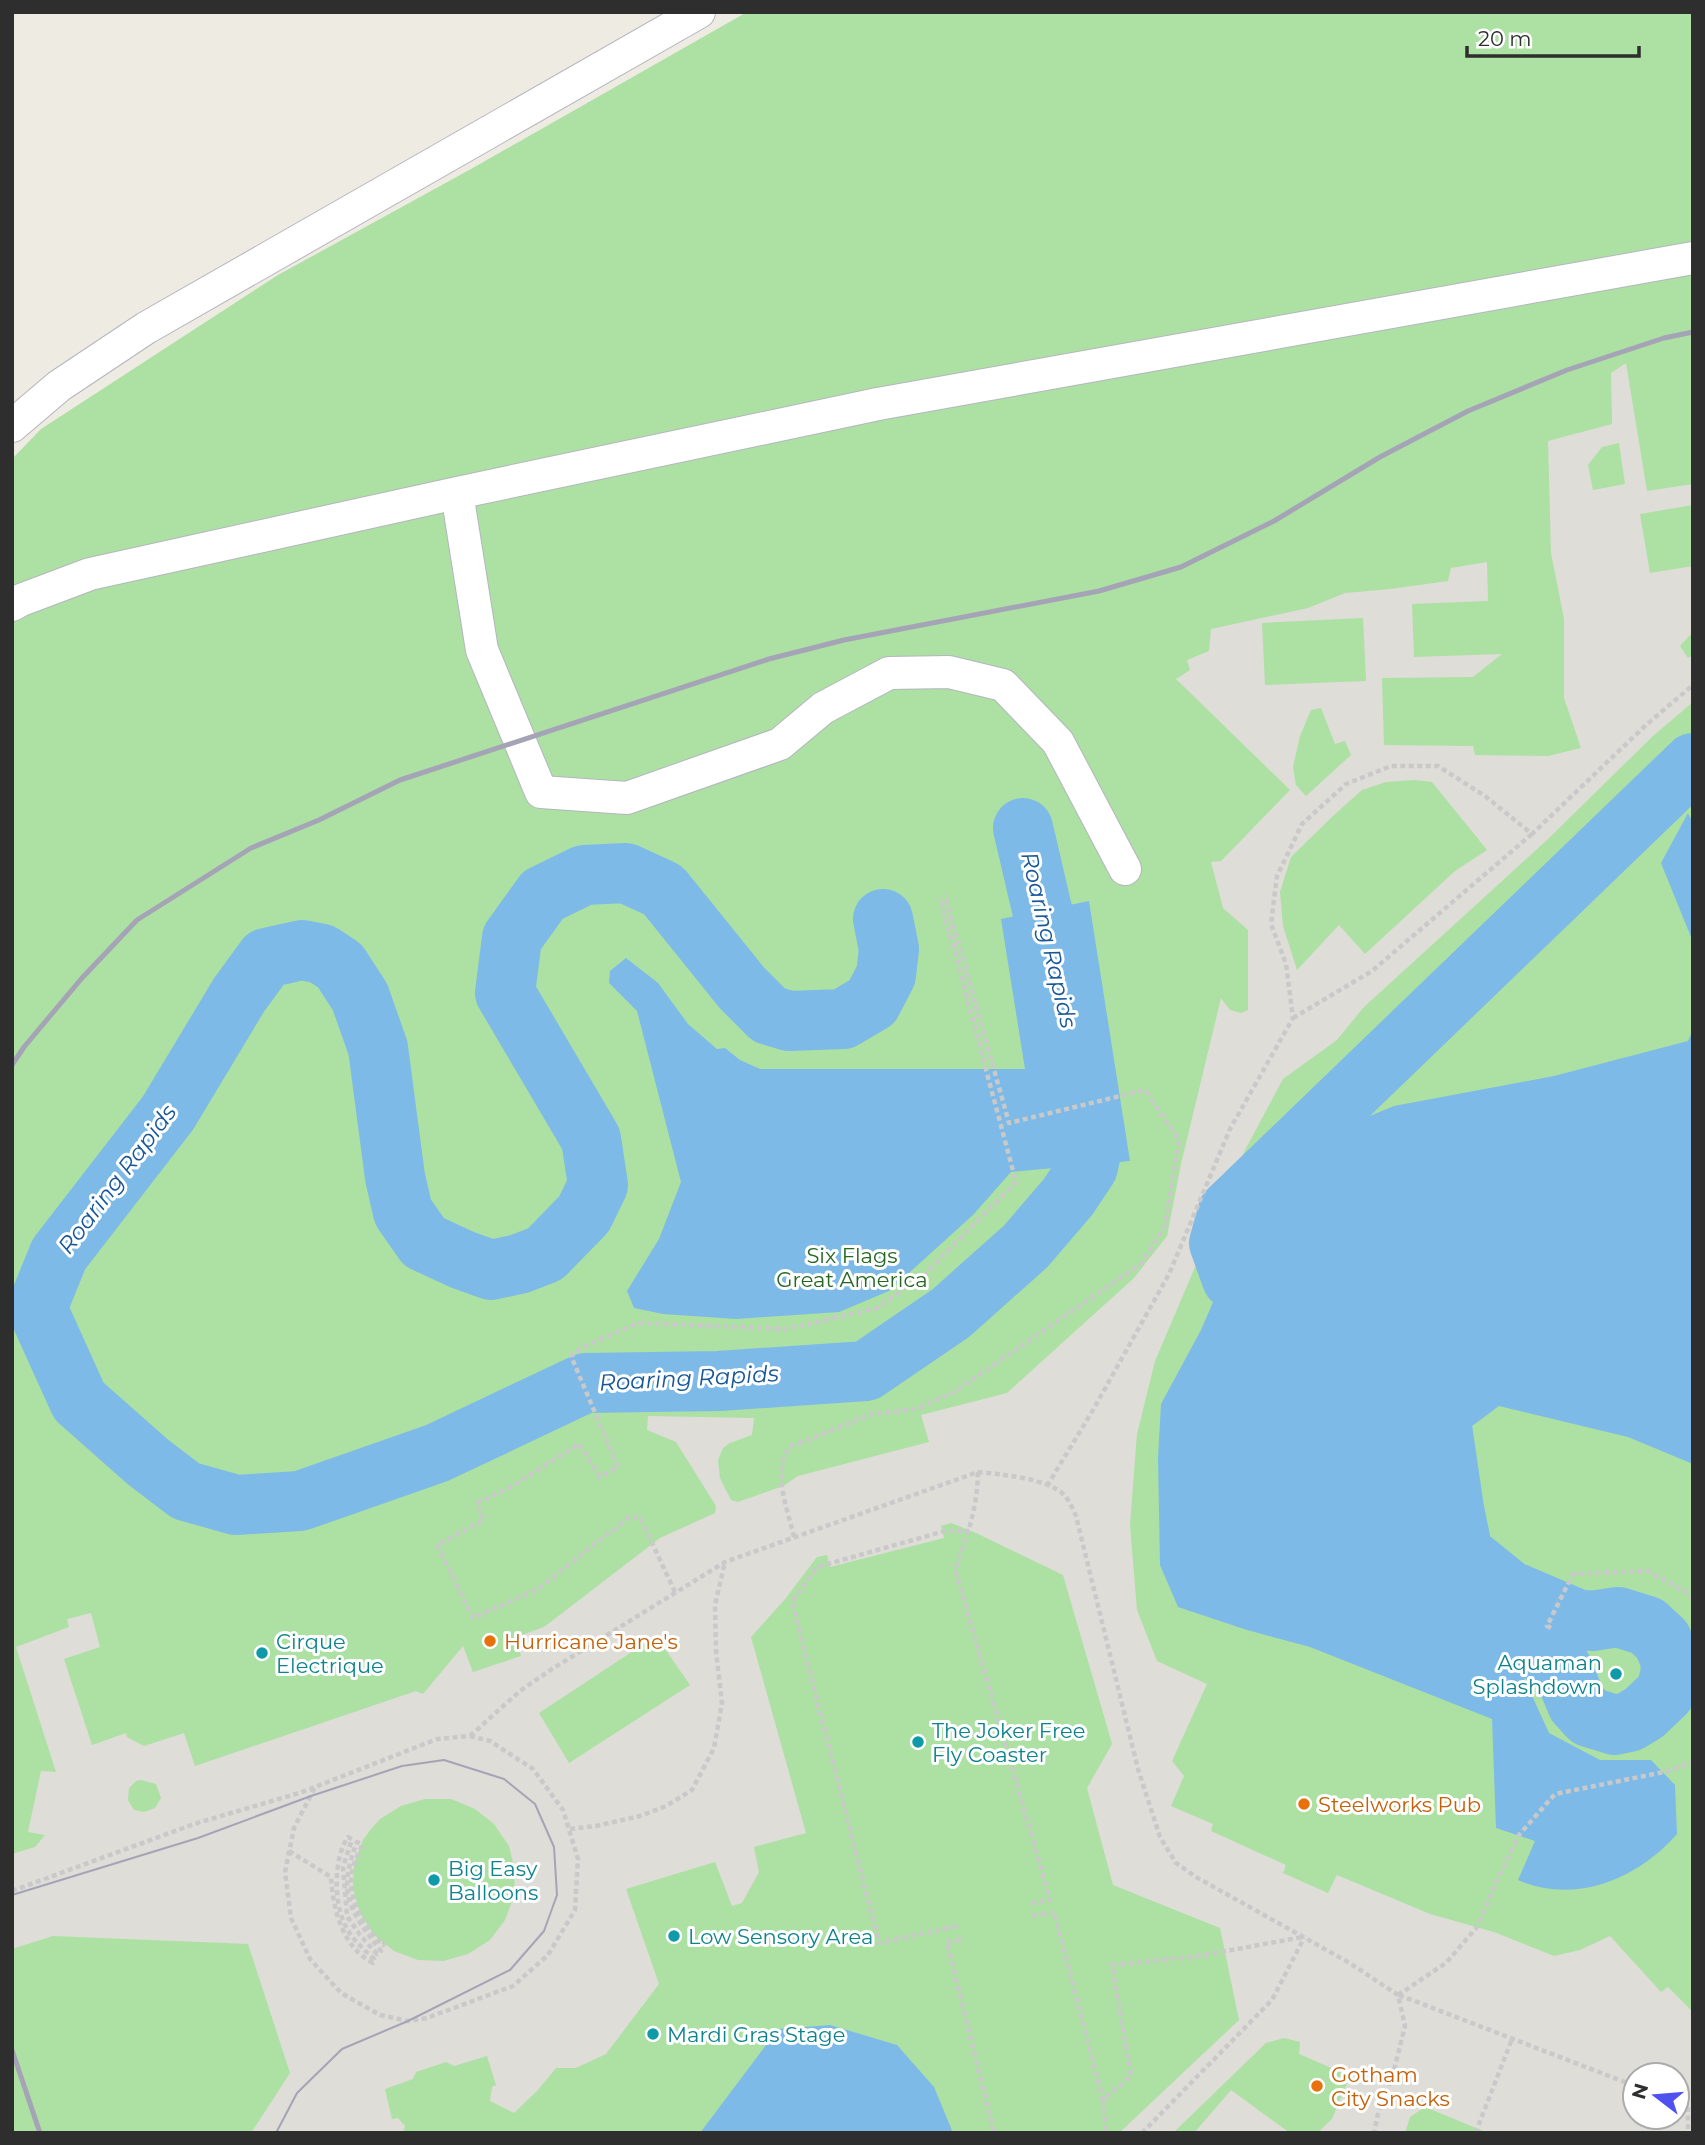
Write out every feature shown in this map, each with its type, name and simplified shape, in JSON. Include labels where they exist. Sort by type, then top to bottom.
[{"type":"lane","points":[[12,426],[59,386],[146,328],[699,12]]},
{"type":"lane","points":[[12,605],[90,574],[878,404],[1693,258]]},
{"type":"lane","points":[[457,493],[482,650],[541,792],[627,798],[780,744],[823,708],[889,673],[949,671],[1003,685],[1058,742],[1125,869]]},
{"type":"path","points":[[1048,1486],[1169,1275],[1230,1129],[1293,1018],[1372,971],[1532,834],[1646,725],[1693,685]]},
{"type":"path","points":[[1293,1018],[1286,964],[1271,923],[1277,876],[1302,824],[1346,784],[1391,766],[1438,766],[1485,796],[1532,834]]},
{"type":"path","points":[[675,1592],[640,1517],[629,1517],[538,1589],[473,1618],[437,1545],[484,1521],[477,1503],[509,1488],[579,1444],[600,1477],[618,1467],[571,1356],[583,1348],[638,1323],[787,1329],[877,1308],[924,1275],[1016,1182],[942,896],[1009,1123],[1145,1090],[1179,1140],[1165,1225],[1142,1263],[954,1392],[917,1409],[872,1414],[790,1447],[784,1455],[780,1469],[794,1537]]},
{"type":"path","points":[[978,1472],[977,1501],[955,1569],[1050,1900],[1028,1903]]},
{"type":"path","points":[[470,1736],[520,1691],[725,1562],[978,1472],[1016,1475],[1065,1494],[1076,1516],[1138,1769],[1160,1837],[1176,1863],[1348,1962],[1398,1995],[1621,2081]]},
{"type":"path","points":[[957,1926],[879,1943],[792,1602],[817,1567],[945,1531],[969,1531]]},
{"type":"path","points":[[570,1829],[640,1816],[666,1806],[692,1790],[714,1748],[722,1703],[716,1651],[715,1605],[725,1562]]},
{"type":"path","points":[[1551,1628],[1547,1626],[1573,1574],[1648,1572],[1688,1593],[1693,1599]]},
{"type":"path","points":[[12,1891],[194,1824],[299,1793],[438,1739],[470,1736],[490,1741],[533,1769],[563,1810],[578,1859],[575,1910],[548,1955],[513,1986],[427,2018],[408,2021],[380,2015],[341,1993],[310,1959],[290,1917],[285,1872],[289,1851],[294,1828],[315,1787]]},
{"type":"path","points":[[1398,1995],[1446,1963],[1477,1927],[1519,1836],[1555,1794],[1664,1772],[1693,1762]]},
{"type":"path","points":[[289,1851],[331,1877],[332,1900],[338,1923],[354,1947],[373,1963],[374,1959],[356,1942],[344,1923],[339,1905],[339,1863],[348,1837],[352,1839],[343,1867],[347,1916],[377,1954],[381,1951],[358,1921],[347,1890],[346,1871],[357,1842],[362,1845],[352,1872],[352,1894],[356,1909],[370,1932],[383,1945],[385,1943]]},
{"type":"path","points":[[1032,1916],[1055,1912],[1103,2100],[1106,2133]]},
{"type":"path","points":[[1103,2100],[1131,2077],[1112,1965],[1193,1956],[1304,1937]]},
{"type":"path","points":[[1142,2133],[1272,2000],[1304,1937]]},
{"type":"path","points":[[961,1940],[947,1942],[994,2133]]},
{"type":"path","points":[[1374,2133],[1405,2026],[1398,1995]]},
{"type":"path","points":[[1478,2131],[1512,2039]]},
{"type":"green space","name":"Six Flags Great America","points":[[747,12],[1693,12],[1693,2133],[12,2133],[12,459],[41,429],[278,275]]},
{"type":"shaded area","points":[[1626,363],[1647,491],[1693,484],[1693,505],[1640,514],[1650,573],[1693,566],[1693,632],[1680,646],[1688,658],[1693,655],[1693,702],[1653,736],[1547,840],[1364,1007],[1337,1040],[1283,1079],[1245,1150],[1155,1361],[1137,1434],[1130,1525],[1137,1610],[1157,1661],[1207,1684],[1172,1761],[1184,1776],[1171,1806],[1213,1824],[1211,1831],[1286,1865],[1283,1873],[1328,1893],[1337,1875],[1430,1914],[1494,1932],[1554,1956],[1580,1950],[1610,1936],[1661,1992],[1668,1987],[1693,2012],[1693,2133],[1488,2133],[1425,2107],[1410,2117],[1405,2133],[1317,2133],[1332,2119],[1350,2076],[1299,2054],[1300,2042],[1284,2038],[1266,2043],[1173,2133],[1119,2133],[1239,2020],[1220,1928],[1113,1885],[1087,1788],[1112,1744],[1063,1575],[951,1523],[941,1526],[944,1538],[830,1567],[827,1555],[817,1557],[786,1598],[751,1637],[806,1833],[754,1847],[759,1872],[742,1903],[732,1906],[715,1862],[626,1889],[659,1984],[606,2054],[576,2068],[556,2068],[514,2113],[490,2101],[492,2087],[496,2085],[487,2056],[454,2066],[446,2062],[416,2072],[413,2079],[385,2089],[392,2119],[398,2118],[405,2126],[403,2133],[251,2133],[290,2073],[248,1944],[53,1936],[12,1949],[12,1854],[35,1847],[45,1835],[28,1832],[41,1771],[56,1772],[16,1647],[69,1627],[67,1619],[91,1613],[100,1647],[64,1659],[92,1745],[126,1733],[127,1737],[144,1746],[184,1733],[195,1766],[416,1691],[423,1694],[463,1646],[473,1672],[521,1656],[516,1637],[544,1627],[660,1538],[715,1513],[716,1506],[676,1442],[647,1430],[648,1416],[754,1418],[752,1435],[723,1448],[718,1460],[720,1478],[731,1500],[738,1502],[783,1486],[798,1476],[929,1442],[921,1415],[1007,1393],[1134,1278],[1167,1236],[1181,1164],[1221,998],[1230,1010],[1241,1013],[1248,1010],[1248,930],[1223,908],[1211,862],[1221,861],[1290,790],[1176,679],[1190,670],[1187,660],[1209,651],[1211,629],[1308,608],[1345,593],[1448,581],[1451,568],[1487,562],[1488,601],[1412,604],[1414,657],[1502,654],[1473,677],[1382,678],[1384,745],[1473,746],[1475,755],[1548,756],[1581,748],[1564,698],[1564,619],[1551,553],[1548,441],[1612,424],[1611,373]],"holes":[[[1619,443],[1625,484],[1593,490],[1588,465],[1602,447]],[[1363,618],[1366,681],[1265,685],[1262,623]],[[1321,708],[1335,744],[1345,741],[1351,755],[1306,796],[1296,785],[1293,767],[1300,736],[1311,710]],[[1386,782],[1432,782],[1487,850],[1455,871],[1365,954],[1339,925],[1297,970],[1283,926],[1280,892],[1291,857],[1362,790]],[[656,1636],[690,1685],[569,1763],[539,1713]],[[136,1781],[156,1784],[161,1798],[155,1808],[144,1812],[134,1810],[128,1800],[129,1788]],[[425,1799],[451,1799],[475,1809],[494,1824],[509,1846],[515,1871],[514,1896],[505,1920],[490,1940],[468,1954],[443,1961],[418,1960],[394,1951],[374,1935],[360,1913],[353,1889],[354,1863],[363,1840],[371,1829],[380,1819],[401,1806]]]},
{"type":"shaded area","points":[[1231,2090],[1261,2112],[1290,2133],[1194,2133]]},
{"type":"water","points":[[1688,813],[1693,823],[1693,942],[1661,863]]},
{"type":"water","points":[[1089,901],[1130,1161],[1011,1172],[973,1215],[889,1291],[839,1312],[736,1319],[663,1314],[634,1308],[627,1291],[659,1239],[681,1182],[637,1011],[609,983],[610,971],[626,958],[658,983],[688,1024],[717,1049],[725,1048],[740,1060],[760,1069],[1025,1069],[1001,919]]},
{"type":"water","points":[[1693,1030],[1693,1464],[1628,1437],[1499,1406],[1444,1447],[1428,1524],[1484,1590],[1549,1733],[1600,1760],[1651,1760],[1675,1785],[1677,1834],[1644,1864],[1625,1875],[1583,1888],[1561,1890],[1540,1887],[1518,1880],[1535,1841],[1496,1828],[1492,1719],[1310,1647],[1178,1607],[1160,1565],[1158,1458],[1161,1404],[1201,1330],[1277,1154],[1394,1106],[1554,1076],[1688,1041]]},
{"type":"water","points":[[830,2025],[897,2045],[934,2087],[953,2133],[700,2133],[778,2029]]},
{"type":"waterway","points":[[1293,1302],[1250,1293],[1232,1279],[1219,1243],[1228,1211],[1693,763]]},
{"type":"waterway","name":"Roaring Rapids","points":[[1023,828],[1061,991]]},
{"type":"waterway","name":"Roaring Rapids","points":[[883,919],[889,949],[886,975],[872,1002],[843,1019],[789,1021],[769,1015],[742,988],[663,890],[626,873],[584,875],[543,895],[512,938],[505,993],[591,1139],[598,1185],[584,1214],[545,1254],[519,1264],[491,1270],[424,1242],[403,1212],[395,1177],[378,1048],[360,997],[340,966],[322,954],[302,950],[266,958],[239,995],[168,1113],[59,1254],[37,1308],[79,1401],[148,1462],[186,1491],[236,1505],[300,1501],[437,1453],[585,1383],[719,1381],[866,1371],[951,1313],[1026,1246],[1068,1197],[1088,1167],[1095,1133],[1083,1084]]},
{"type":"waterway","points":[[1432,1599],[1478,1624],[1550,1657],[1562,1668],[1577,1704],[1589,1717],[1615,1725],[1629,1722],[1644,1713],[1665,1693],[1671,1673],[1670,1658],[1662,1640],[1647,1626],[1618,1617],[1592,1621],[1577,1619],[1509,1590],[1463,1553],[1441,1420]]},
{"type":"tram line","points":[[12,1895],[198,1838],[402,1766],[444,1760],[504,1779],[535,1804],[554,1847],[557,1895],[544,1931],[510,1970],[408,2021],[342,2049],[297,2093],[276,2133]]},
{"type":"railway","points":[[12,1065],[82,978],[137,920],[251,848],[319,820],[400,780],[769,659],[844,640],[1099,591],[1181,567],[1274,521],[1380,457],[1468,411],[1567,370],[1664,338],[1693,332]]},
{"type":"railway","points":[[12,2050],[40,2133]]},
{"type":"place","name":"Hurricane Jane's","points":[[490,1641]]},
{"type":"place","name":"Cirque Electrique","points":[[262,1653]]},
{"type":"place","name":"Aquaman Splashdown","points":[[1616,1674]]},
{"type":"place","name":"The Joker Free Fly Coaster","points":[[918,1742]]},
{"type":"place","name":"Steelworks Pub","points":[[1304,1804]]},
{"type":"place","name":"Big Easy Balloons","points":[[434,1880]]},
{"type":"place","name":"Low Sensory Area","points":[[674,1936]]},
{"type":"place","name":"Mardi Gras Stage","points":[[653,2034]]},
{"type":"place","name":"Gotham City Snacks","points":[[1317,2086]]}]
